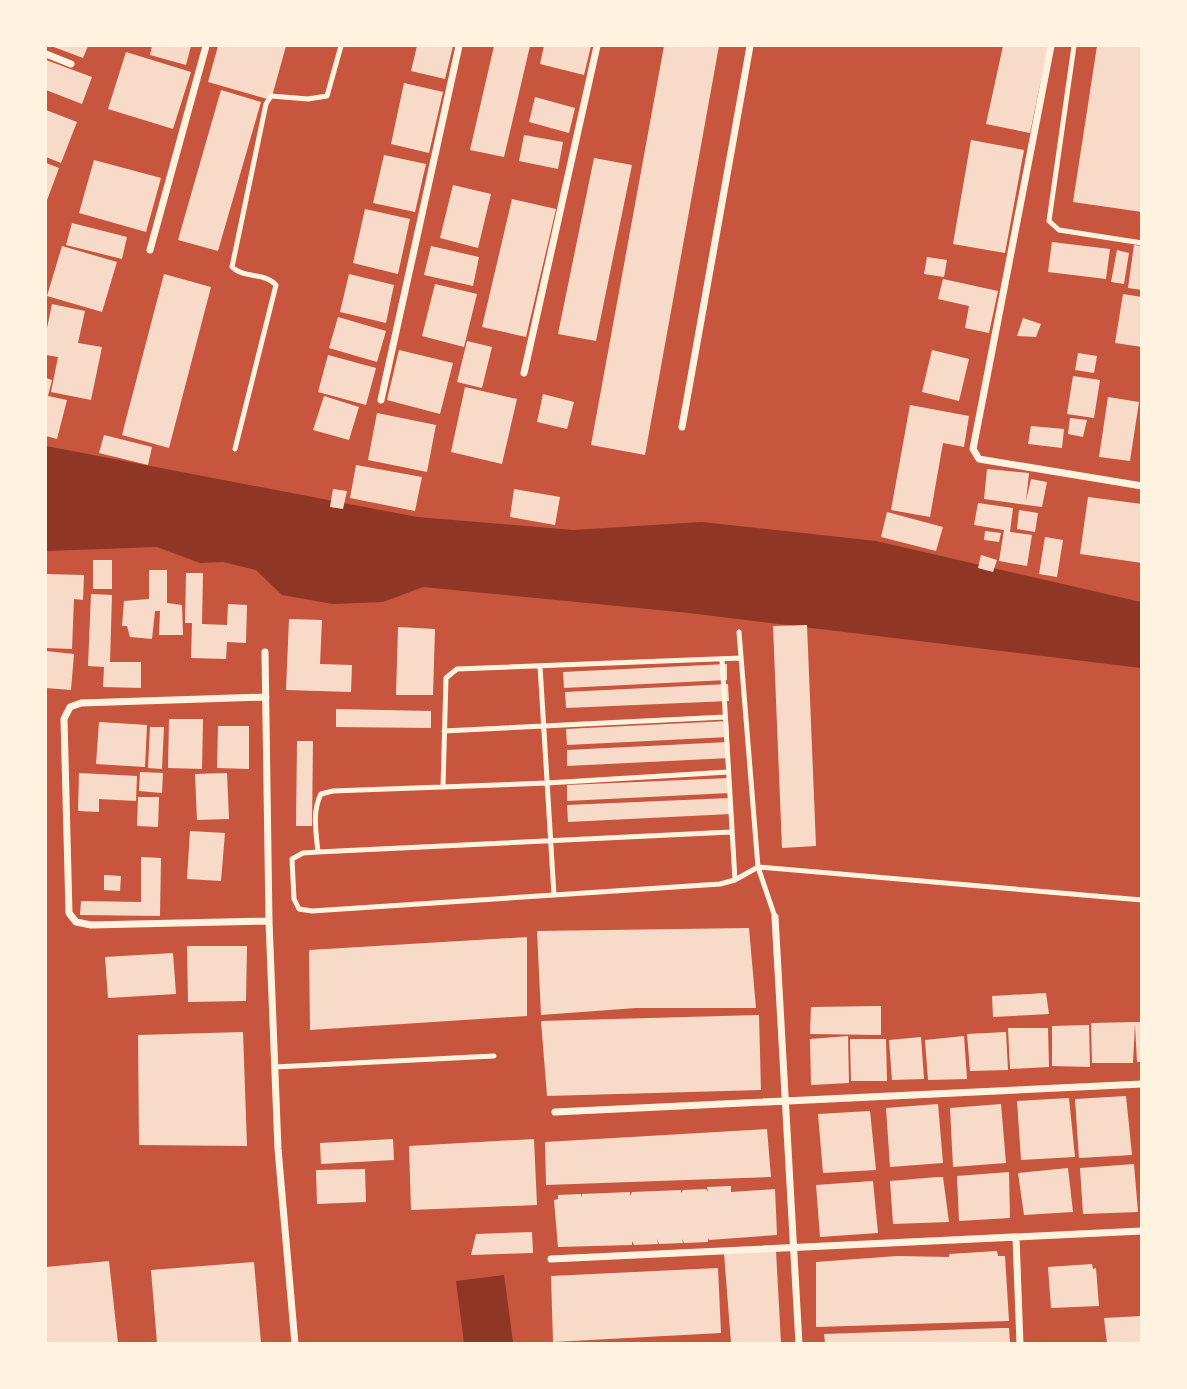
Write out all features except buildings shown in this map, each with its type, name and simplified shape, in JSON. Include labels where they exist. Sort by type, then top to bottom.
[{"type":"street","points":[[150,250],[206,46]]},
{"type":"street","points":[[381,400],[459,46]]},
{"type":"street","points":[[524,373],[597,46]]},
{"type":"street","points":[[682,427],[750,46]]},
{"type":"street","points":[[1051,46],[972,449],[979,459],[1142,486]]},
{"type":"street","points":[[46,54],[71,64]]},
{"type":"street","points":[[265,652],[269,921],[278,1149],[295,1343]]},
{"type":"street","points":[[266,697],[82,704],[70,707],[64,719],[69,913],[76,922],[91,925],[269,921]]},
{"type":"street","points":[[775,917],[799,1343]]},
{"type":"street","points":[[555,1112],[1142,1084]]},
{"type":"street","points":[[551,1259],[1142,1231]]},
{"type":"street","points":[[1016,1237],[1020,1343]]},
{"type":"lane","points":[[235,449],[276,285],[271,279],[238,273],[232,267],[266,104],[271,96],[308,99],[327,96],[341,46]]},
{"type":"lane","points":[[1074,46],[1049,221],[1059,230],[1142,243]]},
{"type":"lane","points":[[739,632],[758,867],[775,917]]},
{"type":"lane","points":[[443,787],[446,678],[450,672],[457,669],[741,658]]},
{"type":"lane","points":[[722,659],[735,880]]},
{"type":"lane","points":[[540,666],[554,895]]},
{"type":"lane","points":[[444,730],[724,717]]},
{"type":"lane","points":[[318,852],[316,804],[321,794],[728,772]]},
{"type":"lane","points":[[731,832],[551,843],[303,853],[292,859],[294,899],[299,909],[312,911],[554,895],[735,880],[758,867],[1142,900]]},
{"type":"lane","points":[[275,1067],[494,1056]]},
{"type":"shaded area","points":[[46,446],[417,517],[573,530],[702,522],[876,541],[1141,602],[1141,668],[689,613],[423,587],[383,602],[333,604],[282,595],[256,570],[223,562],[200,563],[157,547],[46,551]]},
{"type":"shaded area","points":[[504,1275],[513,1342],[464,1343],[456,1281]]}]
